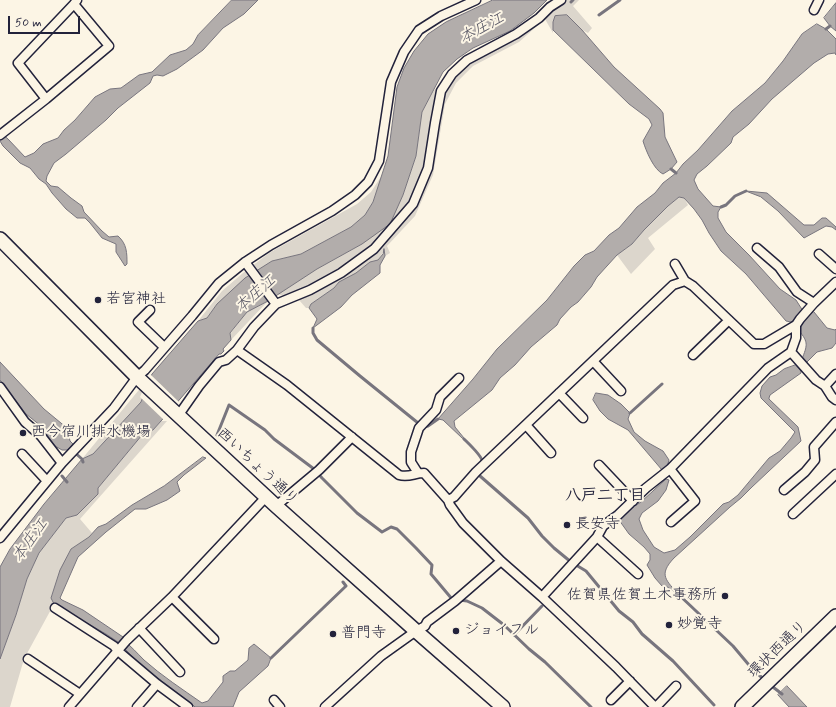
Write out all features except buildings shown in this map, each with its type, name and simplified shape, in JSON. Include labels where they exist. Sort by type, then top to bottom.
[{"type":"highway","name":"西いちょう通り","points":[[0,239],[136,377],[276,506],[503,707]]},
{"type":"highway","name":"環状西通り","points":[[742,707],[836,616]]},
{"type":"street","points":[[0,538],[65,460],[114,408],[136,377],[145,370],[192,316],[218,283],[245,262],[271,245],[332,211],[355,195],[368,182],[379,161],[391,82],[404,52],[420,30],[441,16],[476,0]]},
{"type":"street","points":[[178,416],[199,386],[219,362],[226,360],[237,350],[254,327],[276,304],[310,290],[341,273],[374,249],[413,204],[428,168],[434,123],[441,91],[452,74],[467,60],[516,34],[561,0]]},
{"type":"street","points":[[814,10],[819,0]]},
{"type":"street","points":[[3,133],[46,99],[109,46],[75,2],[18,63],[46,99]]},
{"type":"street","points":[[757,248],[779,267],[797,292],[814,303]]},
{"type":"street","points":[[820,254],[836,269]]},
{"type":"street","points":[[245,262],[276,304]]},
{"type":"street","points":[[675,264],[685,281],[693,286],[754,344],[764,344],[800,319],[836,282]]},
{"type":"street","points":[[448,500],[454,497],[479,470],[673,285],[685,281]]},
{"type":"street","points":[[150,310],[138,322],[164,347]]},
{"type":"street","points":[[542,597],[597,537],[603,526],[618,515],[646,488],[670,469],[768,368],[791,352],[800,319]]},
{"type":"street","points":[[693,355],[729,320]]},
{"type":"street","points":[[237,350],[287,385],[399,474],[405,477],[418,473],[424,473],[448,500],[455,513],[463,523],[501,561],[542,597],[616,667],[656,707],[676,686]]},
{"type":"street","points":[[791,352],[816,380],[825,386],[832,397],[836,400]]},
{"type":"street","points":[[592,361],[621,391]]},
{"type":"street","points":[[825,386],[836,374]]},
{"type":"street","points":[[418,473],[411,462],[411,452],[421,426],[436,410],[440,397],[458,378]]},
{"type":"street","points":[[0,387],[25,422],[65,460]]},
{"type":"street","points":[[559,393],[583,418]]},
{"type":"street","points":[[784,490],[805,472],[815,460],[814,447],[836,422]]},
{"type":"street","points":[[526,425],[551,453]]},
{"type":"street","points":[[276,506],[317,472],[352,437]]},
{"type":"street","points":[[22,454],[47,481]]},
{"type":"street","points":[[599,465],[633,501]]},
{"type":"street","points":[[670,469],[695,501],[671,522]]},
{"type":"street","points":[[793,514],[836,474]]},
{"type":"street","points":[[69,707],[127,640],[172,597],[266,497]]},
{"type":"street","points":[[597,537],[638,574]]},
{"type":"street","points":[[325,707],[381,656],[425,626],[501,561]]},
{"type":"street","points":[[172,597],[214,639]]},
{"type":"street","points":[[55,608],[119,649],[157,684],[188,707]]},
{"type":"street","points":[[140,628],[180,672]]},
{"type":"street","points":[[28,659],[80,694]]},
{"type":"street","points":[[611,700],[630,682]]},
{"type":"street","points":[[137,707],[157,684]]},
{"type":"street","points":[[274,700],[280,707]]},
{"type":"shaded area","points":[[555,0],[579,0],[573,6],[592,28],[588,33],[582,30],[567,15],[553,22],[553,33],[545,19],[519,42],[473,66],[456,83],[445,104],[433,175],[415,216],[387,246],[390,253],[385,256],[384,251],[378,260],[370,262],[356,273],[339,282],[334,288],[311,304],[309,308],[306,308],[299,300],[277,294],[317,269],[362,244],[403,195],[416,156],[422,112],[433,92],[454,66],[471,53],[513,32],[536,16]]},
{"type":"shaded area","points":[[382,175],[373,202],[365,215],[351,227],[301,254],[272,261],[217,304],[207,318],[198,321],[222,291],[243,273],[269,253],[357,204],[371,192]]},
{"type":"shaded area","points":[[679,197],[684,198],[688,205],[648,238],[655,249],[631,274],[617,255],[632,244],[668,206]]},
{"type":"shaded area","points":[[268,301],[231,340],[230,334],[247,312]]},
{"type":"shaded area","points":[[152,374],[141,402],[93,454],[82,459]]},
{"type":"shaded area","points":[[161,421],[167,421],[80,519],[92,533],[89,537],[71,549],[51,597],[54,604],[24,659],[10,707],[0,707],[0,659],[27,579],[39,553],[66,518],[77,515],[98,494],[98,488],[142,435],[153,430]]},
{"type":"water","points":[[232,0],[258,0],[244,14],[223,28],[203,50],[177,69],[163,76],[153,76],[150,83],[118,108],[106,120],[54,163],[47,176],[46,181],[51,186],[58,187],[82,206],[84,212],[109,237],[118,236],[121,239],[127,252],[127,264],[125,266],[116,252],[116,244],[102,238],[85,218],[77,218],[66,209],[46,184],[39,179],[30,168],[20,163],[3,146],[0,141],[0,132],[25,157],[34,153],[43,144],[58,138],[95,97],[110,89],[121,88],[139,75],[152,72],[170,55],[186,50],[193,44],[198,35]]},
{"type":"water","name":"本庄江","points":[[493,0],[547,0],[534,13],[510,31],[473,48],[457,59],[443,72],[422,112],[416,156],[403,195],[390,224],[362,244],[317,269],[268,301],[247,312],[230,333],[231,340],[223,349],[224,351],[219,354],[153,430],[142,435],[98,488],[98,494],[77,515],[66,518],[39,553],[27,579],[0,659],[0,567],[10,549],[44,504],[82,459],[93,454],[141,402],[152,374],[198,321],[207,318],[217,304],[245,278],[272,261],[301,254],[351,227],[365,215],[373,202],[388,156],[397,87],[404,68],[414,51],[428,34],[446,22]]},
{"type":"water","points":[[836,3],[836,31],[824,18]]},
{"type":"water","points":[[567,15],[614,67],[663,113],[665,137],[677,162],[671,169],[663,174],[656,169],[648,155],[643,141],[652,125],[649,119],[629,104],[553,30],[555,16]]},
{"type":"water","points":[[817,24],[826,29],[836,39],[836,55],[835,53],[828,54],[814,63],[772,99],[749,124],[733,137],[731,143],[697,174],[694,180],[698,189],[713,206],[721,207],[718,212],[718,218],[726,232],[780,289],[796,300],[803,311],[801,314],[791,322],[786,321],[746,274],[721,251],[694,209],[684,198],[679,197],[644,230],[632,244],[617,255],[597,277],[591,287],[578,302],[560,319],[557,325],[531,347],[515,365],[500,378],[492,390],[454,421],[455,427],[464,439],[443,420],[438,419],[497,349],[547,300],[574,266],[585,255],[594,251],[609,235],[619,228],[637,207],[655,193],[663,183],[676,173],[732,111],[765,83],[802,34]]},
{"type":"water","points":[[746,191],[767,193],[804,225],[814,225],[822,218],[826,218],[836,227],[836,230],[832,227],[826,226],[804,238],[778,211],[761,197]]},
{"type":"water","points":[[384,249],[385,256],[380,265],[380,273],[352,295],[341,307],[313,328],[317,319],[309,308],[311,304],[334,288],[339,282],[356,273],[370,262],[378,260],[383,254]]},
{"type":"water","points":[[814,312],[827,328],[836,329],[836,343],[832,348],[817,352],[805,364],[802,359],[806,347],[806,341],[799,331],[805,318]]},
{"type":"water","points":[[0,362],[44,409],[67,428],[70,441],[73,444],[67,450],[62,450],[55,446],[41,426],[26,414],[0,380]]},
{"type":"water","points":[[796,365],[801,373],[770,395],[769,399],[798,427],[801,441],[669,564],[665,573],[667,581],[679,595],[666,586],[662,586],[647,565],[650,560],[650,554],[629,534],[619,520],[666,479],[669,480],[666,490],[658,501],[642,513],[639,519],[643,530],[654,547],[664,553],[675,550],[723,504],[729,502],[738,495],[769,458],[780,451],[795,432],[761,398],[760,393],[762,386],[770,377],[776,375],[784,369]]},
{"type":"water","points":[[596,393],[608,395],[621,404],[630,413],[628,419],[634,432],[645,441],[663,451],[669,460],[667,467],[662,470],[628,430],[608,419],[600,411],[593,400]]},
{"type":"water","points":[[203,457],[206,458],[177,482],[180,491],[167,500],[146,509],[135,509],[78,557],[60,598],[83,610],[123,637],[123,640],[151,666],[202,703],[208,701],[223,682],[223,676],[230,671],[235,671],[248,660],[249,648],[254,644],[271,658],[268,666],[239,692],[233,707],[195,707],[143,667],[118,642],[54,604],[51,598],[60,570],[71,549],[89,537],[98,527],[106,524],[132,505],[164,486]]},
{"type":"water","points":[[787,686],[807,707],[789,707],[778,695]]},
{"type":"pier","points":[[150,374],[180,403],[165,421],[140,397]]},
{"type":"waterway","points":[[599,15],[620,0]]},
{"type":"waterway","points":[[826,29],[830,26]]},
{"type":"waterway","points":[[671,169],[676,173]]},
{"type":"waterway","points":[[721,207],[726,205],[735,196],[746,191]]},
{"type":"waterway","points":[[313,328],[313,333],[317,340],[423,427],[428,426],[438,419]]},
{"type":"waterway","points":[[630,413],[662,384]]},
{"type":"waterway","points":[[217,435],[229,405],[265,430],[274,439],[314,469],[357,513],[382,532],[391,527],[397,529],[432,565],[431,574],[452,599],[467,601],[482,608],[504,625],[591,707]]},
{"type":"waterway","points":[[464,439],[480,456],[482,461],[481,464]]},
{"type":"waterway","points":[[73,451],[82,459],[83,462]]},
{"type":"waterway","points":[[478,472],[480,476],[528,518],[542,536],[554,548],[571,562],[586,571],[619,611],[633,622],[642,634],[673,661],[714,705]]},
{"type":"waterway","points":[[62,476],[67,482]]},
{"type":"waterway","points":[[271,658],[346,586],[343,582]]},
{"type":"waterway","points":[[677,593],[733,646],[754,671],[765,680]]},
{"type":"waterway","points":[[514,635],[542,606]]},
{"type":"waterway","points":[[769,684],[782,694]]},
{"type":"place","name":"若宮神社","points":[[98,300]]},
{"type":"place","name":"西今宿川排水機場","points":[[23,433]]},
{"type":"place","name":"長安寺","points":[[567,525]]},
{"type":"place","name":"佐賀県佐賀土木事務所","points":[[725,596]]},
{"type":"place","name":"妙覚寺","points":[[669,625]]},
{"type":"place","name":"ジョイフル","points":[[456,631]]},
{"type":"place","name":"普門寺","points":[[333,634]]},
{"type":"district","name":"八戸二丁目","points":[[605,497]]}]
